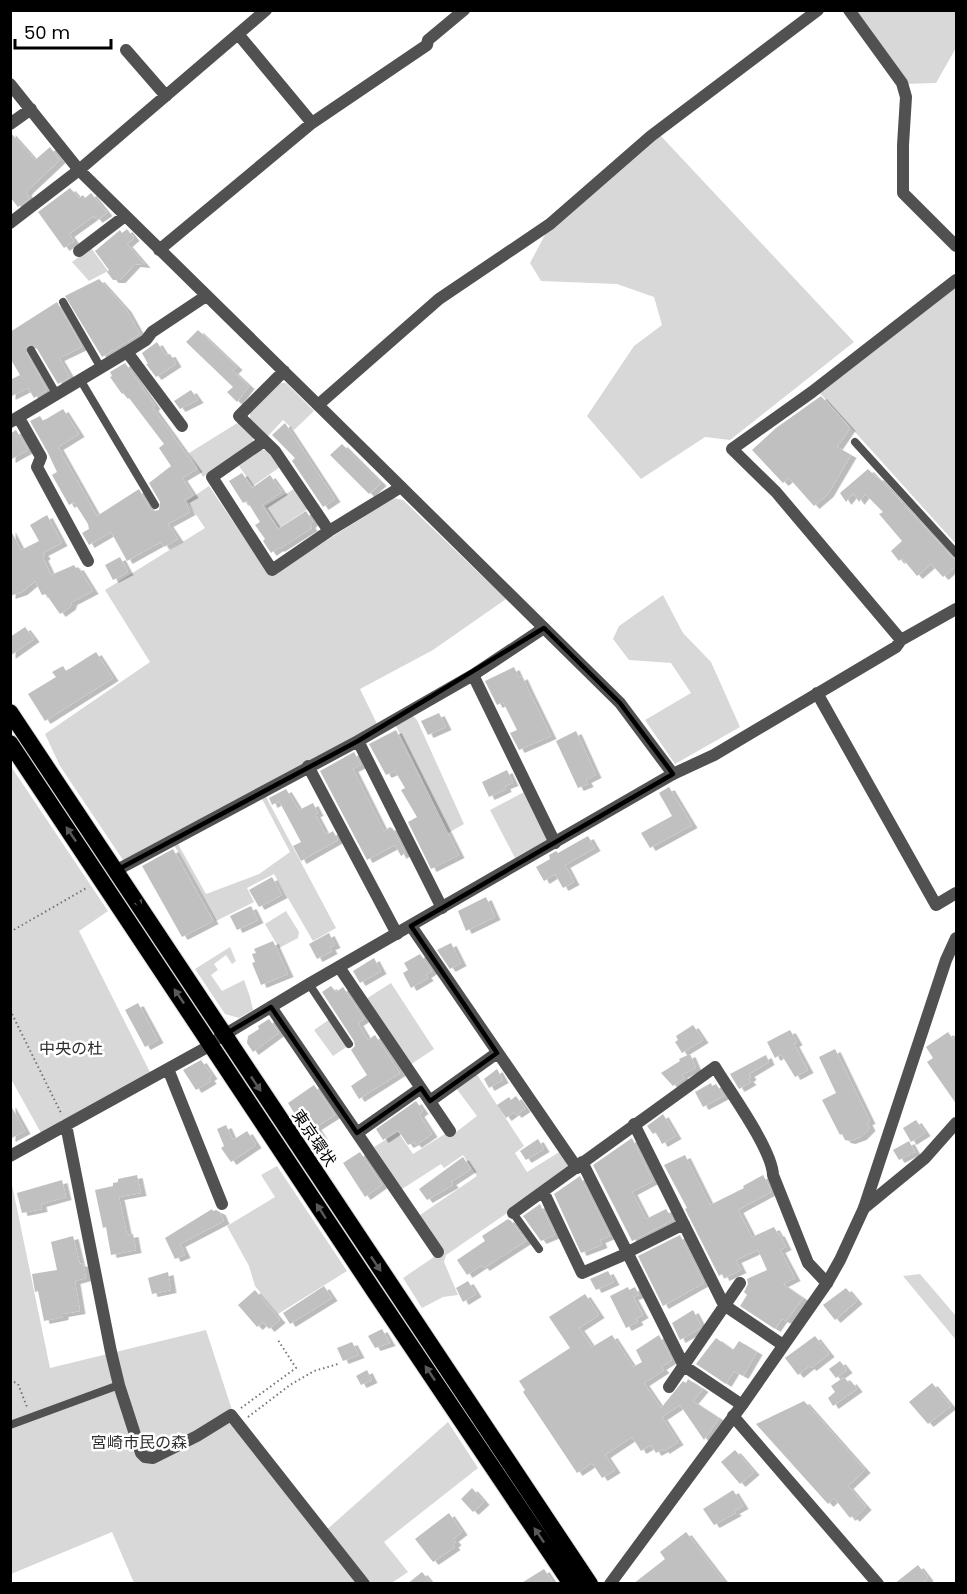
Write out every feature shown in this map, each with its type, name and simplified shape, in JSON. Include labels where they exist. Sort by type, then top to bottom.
[{"type":"highway","points":[[10,696],[48,768]]},
{"type":"highway","name":"東京環状","points":[[10,712],[117,870],[218,1040],[368,1281],[571,1584]]},
{"type":"highway","name":"東京環状","points":[[10,742],[218,1040],[590,1584]]},
{"type":"street","points":[[159,250],[312,123],[427,45],[428,40],[464,10]]},
{"type":"street","points":[[318,405],[439,299],[550,224],[651,136],[818,10]]},
{"type":"street","points":[[849,10],[902,83],[906,97],[903,193],[957,246]]},
{"type":"street","points":[[10,223],[79,171],[266,11]]},
{"type":"street","points":[[238,34],[312,123]]},
{"type":"street","points":[[126,50],[166,96]]},
{"type":"street","points":[[10,84],[79,171],[620,703],[673,774]]},
{"type":"street","points":[[10,124],[31,109]]},
{"type":"street","points":[[79,251],[125,216]]},
{"type":"street","points":[[901,640],[776,492],[732,448],[812,392],[957,280]]},
{"type":"street","points":[[88,561],[37,467],[41,457],[15,420],[146,340],[152,332],[206,296]]},
{"type":"street","points":[[127,352],[182,426]]},
{"type":"street","points":[[284,371],[239,416],[275,451],[329,531]]},
{"type":"street","points":[[264,441],[212,477],[272,570],[329,531],[401,487]]},
{"type":"street","points":[[10,1156],[168,1069],[309,984],[673,774],[714,755],[896,647],[901,640],[957,609]]},
{"type":"street","points":[[117,870],[358,741],[473,675],[544,628]]},
{"type":"street","points":[[473,675],[555,843]]},
{"type":"street","points":[[817,693],[936,905],[957,893]]},
{"type":"street","points":[[358,741],[442,908]]},
{"type":"street","points":[[308,766],[397,934]]},
{"type":"street","points":[[411,926],[497,1053],[580,1165],[628,1252],[684,1366],[742,1405]]},
{"type":"street","points":[[610,1584],[742,1405],[827,1283],[864,1208],[946,960],[957,938]]},
{"type":"street","points":[[339,967],[450,1131]]},
{"type":"street","points":[[271,1007],[438,1252]]},
{"type":"street","points":[[430,1101],[497,1053]]},
{"type":"street","points":[[513,1213],[544,1193],[634,1124],[715,1067],[757,1134],[773,1169],[773,1175],[808,1263],[827,1283]]},
{"type":"street","points":[[168,1069],[222,1204]]},
{"type":"street","points":[[357,1133],[421,1088]]},
{"type":"street","points":[[864,1208],[925,1158],[957,1123]]},
{"type":"street","points":[[634,1124],[724,1305],[783,1346]]},
{"type":"street","points":[[66,1125],[119,1385],[141,1453],[145,1457],[153,1458],[235,1420],[364,1584]]},
{"type":"street","points":[[544,1193],[582,1273],[684,1224]]},
{"type":"street","points":[[669,1387],[740,1282]]},
{"type":"street","points":[[734,1416],[878,1584]]},
{"type":"lane","points":[[63,302],[101,368]]},
{"type":"lane","points":[[31,350],[57,395]]},
{"type":"lane","points":[[81,381],[155,505]]},
{"type":"lane","points":[[855,442],[957,553]]},
{"type":"lane","points":[[309,984],[349,1044]]},
{"type":"lane","points":[[513,1213],[539,1249]]},
{"type":"lane","points":[[10,1425],[119,1385]]},
{"type":"path","points":[[10,932],[93,884]]},
{"type":"path","points":[[10,1010],[66,1125]]},
{"type":"path","points":[[235,1420],[296,1368],[278,1340]]},
{"type":"path","points":[[235,1420],[290,1384],[314,1371],[338,1364]]},
{"type":"path","points":[[10,1380],[18,1384],[32,1418]]},
{"type":"highlighted area","points":[[544,628],[620,703],[673,774],[411,926],[497,1053],[430,1101],[421,1088],[357,1133],[271,1007],[224,1035],[117,870],[358,741]]},
{"type":"green space","points":[[853,11],[956,11],[956,48],[936,83],[905,84]]},
{"type":"green space","points":[[659,134],[854,342],[730,440],[705,437],[641,479],[587,416],[634,346],[662,325],[654,297],[617,284],[541,281],[530,263],[547,231]]},
{"type":"green space","points":[[91,248],[108,271],[89,281],[72,262]]},
{"type":"green space","points":[[956,286],[956,544],[818,391]]},
{"type":"green space","points":[[280,383],[286,383],[314,411],[294,430],[283,420],[268,436],[250,419],[250,413]]},
{"type":"green space","points":[[239,422],[253,436],[253,443],[203,477],[189,453]]},
{"type":"green space","points":[[261,450],[267,450],[280,467],[253,486],[239,466]]},
{"type":"green space","points":[[209,486],[270,576],[394,498],[403,500],[506,599],[433,650],[360,689],[378,726],[125,863],[60,766],[45,734],[150,662],[105,590],[205,528],[187,501]]},
{"type":"green space","points":[[294,489],[308,509],[279,528],[265,506]]},
{"type":"green space","points":[[663,595],[683,633],[711,662],[740,727],[675,764],[645,720],[691,693],[671,663],[629,660],[613,639],[619,626]]},
{"type":"green space","points":[[412,715],[417,720],[464,824],[448,833],[395,724]]},
{"type":"green space","name":"中央の杜","points":[[10,765],[108,911],[79,931],[150,1072],[41,1133],[11,1079]]},
{"type":"green space","points":[[526,791],[548,839],[515,858],[490,810]]},
{"type":"green space","points":[[264,793],[336,928],[313,941],[274,874],[247,888],[254,902],[216,921],[173,843]],"holes":[[[261,797],[290,852],[259,874],[206,894],[178,844]]]},
{"type":"green space","points":[[286,911],[299,932],[298,938],[279,948],[265,924]]},
{"type":"green space","points":[[230,947],[236,961],[232,964],[226,955],[214,964],[218,970],[211,975],[222,991],[244,980],[253,1010],[239,1018],[225,1014],[195,969]]},
{"type":"green space","points":[[391,983],[434,1049],[410,1065],[366,999]]},
{"type":"green space","points":[[330,1019],[348,1046],[333,1056],[314,1030]]},
{"type":"green space","points":[[476,1073],[524,1146],[515,1153],[527,1172],[561,1151],[569,1162],[568,1171],[446,1255],[444,1262],[458,1295],[443,1297],[422,1308],[403,1278],[445,1252],[420,1215],[477,1176],[463,1155],[444,1168],[441,1164],[402,1189],[374,1147],[398,1132],[413,1154],[448,1132],[451,1136],[477,1116],[456,1088]]},
{"type":"green space","points":[[277,1166],[347,1271],[278,1314],[255,1286],[249,1266],[227,1226],[275,1197],[261,1175]]},
{"type":"green space","name":"宮崎市民の森","points":[[10,1175],[50,1368],[206,1330],[232,1410],[323,1533],[448,1422],[478,1468],[384,1542],[408,1572],[390,1584],[134,1583],[112,1532],[11,1574]]},
{"type":"green space","points":[[920,1274],[956,1316],[956,1340],[903,1276]]},
{"type":"building","points":[[10,132],[35,160],[50,147],[60,160],[28,190],[26,193],[30,198],[18,207],[10,197]]},
{"type":"building","points":[[70,188],[79,198],[83,195],[85,198],[91,193],[107,213],[97,220],[94,216],[69,234],[74,241],[64,248],[38,212]]},
{"type":"building","points":[[127,229],[134,238],[127,244],[145,265],[135,264],[120,280],[113,280],[107,272],[109,270],[95,251],[120,230],[122,233]]},
{"type":"building","points":[[99,279],[126,309],[140,334],[102,357],[65,296]]},
{"type":"building","points":[[57,302],[82,347],[59,358],[70,377],[58,384],[36,347],[29,345],[26,352],[47,390],[34,398],[28,388],[10,397],[10,380],[20,375],[10,358],[10,332]]},
{"type":"building","points":[[198,330],[237,367],[233,371],[249,386],[237,402],[227,392],[233,387],[186,342]]},
{"type":"building","points":[[157,342],[165,355],[170,354],[176,364],[156,377],[146,364],[148,364],[142,353]]},
{"type":"building","points":[[125,363],[155,406],[153,408],[197,469],[182,478],[193,495],[184,500],[190,512],[168,524],[178,539],[164,547],[161,542],[127,561],[111,532],[89,545],[82,533],[89,529],[88,524],[74,502],[69,505],[52,475],[57,472],[30,421],[40,416],[43,421],[63,409],[79,434],[58,447],[97,516],[139,489],[150,509],[159,510],[160,502],[149,483],[171,466],[159,448],[164,444],[110,377],[112,376],[110,372]]},
{"type":"building","points":[[191,390],[198,400],[180,409],[174,401]]},
{"type":"building","points":[[821,396],[850,428],[837,447],[851,455],[828,494],[814,506],[789,478],[783,483],[752,450],[776,428]]},
{"type":"building","points":[[285,423],[335,499],[323,507],[292,461],[295,458],[272,435]]},
{"type":"building","points":[[16,430],[28,450],[10,460],[10,434]]},
{"type":"building","points":[[342,444],[381,483],[369,494],[330,455]]},
{"type":"building","points":[[868,469],[957,562],[957,565],[943,577],[931,564],[917,576],[902,558],[899,561],[891,551],[902,541],[879,514],[883,512],[865,494],[859,502],[853,493],[846,502],[840,493]]},
{"type":"building","points":[[242,473],[252,488],[270,475],[282,492],[262,505],[278,529],[306,511],[313,522],[310,525],[312,528],[271,553],[255,525],[260,522],[247,501],[243,503],[229,481]]},
{"type":"building","points":[[47,515],[62,543],[43,553],[51,575],[74,565],[78,567],[93,591],[72,602],[70,607],[60,614],[46,594],[42,595],[35,581],[22,592],[10,596],[10,529],[21,550],[39,541],[30,525]]},
{"type":"building","points":[[120,557],[128,572],[113,580],[105,565]]},
{"type":"building","points":[[25,627],[34,639],[10,656],[10,637]]},
{"type":"building","points":[[96,652],[113,678],[45,721],[28,694],[56,677],[52,672],[63,666],[66,671]]},
{"type":"building","points":[[514,667],[519,678],[522,676],[551,736],[519,750],[510,733],[517,730],[503,702],[497,705],[485,681]]},
{"type":"building","points":[[439,713],[446,727],[428,735],[421,721]]},
{"type":"building","points":[[396,730],[459,855],[431,869],[408,822],[417,817],[401,790],[405,788],[395,771],[386,775],[369,744]]},
{"type":"building","points":[[576,731],[596,775],[586,780],[588,784],[578,788],[556,741]]},
{"type":"building","points":[[354,752],[361,765],[353,769],[384,831],[390,827],[393,829],[405,853],[401,856],[395,845],[367,860],[320,771]]},
{"type":"building","points":[[507,770],[513,783],[489,797],[482,782]]},
{"type":"building","points":[[669,787],[692,825],[650,848],[641,833],[672,816],[659,793]]},
{"type":"building","points":[[286,789],[299,810],[313,803],[318,813],[315,814],[325,833],[333,831],[338,840],[301,861],[293,846],[301,842],[279,801],[272,805],[269,798]]},
{"type":"building","points":[[588,836],[595,848],[565,865],[574,882],[563,888],[555,874],[544,881],[536,867],[550,859],[549,855],[556,851],[558,853]]},
{"type":"building","points":[[173,849],[213,921],[182,937],[142,866]]},
{"type":"building","points":[[272,877],[282,895],[259,907],[249,890]]},
{"type":"building","points":[[486,897],[495,917],[466,931],[458,911]]},
{"type":"building","points":[[251,906],[258,920],[237,930],[230,916]]},
{"type":"building","points":[[329,933],[335,945],[330,947],[332,951],[317,959],[309,944]]},
{"type":"building","points":[[273,941],[288,974],[261,985],[252,963],[255,962],[252,954],[256,953],[254,949]]},
{"type":"building","points":[[451,943],[461,963],[450,969],[437,950]]},
{"type":"building","points":[[420,954],[432,971],[426,975],[428,978],[411,988],[403,973],[408,970],[404,963]]},
{"type":"building","points":[[374,958],[381,971],[360,983],[353,971]]},
{"type":"building","points":[[331,986],[336,992],[343,987],[364,1019],[358,1023],[368,1040],[375,1035],[400,1073],[359,1099],[351,1086],[367,1075],[351,1050],[355,1046],[354,1041],[322,992]]},
{"type":"building","points":[[138,1003],[158,1040],[145,1047],[125,1010]]},
{"type":"building","points":[[269,1019],[279,1033],[253,1052],[247,1043],[248,1036]]},
{"type":"building","points":[[693,1025],[703,1040],[682,1053],[675,1042],[678,1040],[676,1036]]},
{"type":"building","points":[[790,1030],[797,1042],[794,1044],[808,1070],[795,1077],[781,1054],[775,1058],[767,1042]]},
{"type":"building","points":[[948,1032],[957,1044],[957,1105],[927,1062],[933,1058],[926,1047]]},
{"type":"building","points":[[835,1049],[870,1121],[867,1122],[870,1128],[861,1137],[850,1141],[845,1140],[842,1134],[840,1135],[822,1100],[836,1093],[819,1057]]},
{"type":"building","points":[[690,1054],[696,1068],[682,1075],[685,1078],[673,1086],[661,1073],[680,1061],[679,1059]]},
{"type":"building","points":[[766,1055],[769,1062],[749,1074],[751,1077],[748,1079],[751,1082],[739,1089],[730,1074]]},
{"type":"building","points":[[201,1060],[212,1076],[209,1078],[211,1081],[196,1090],[183,1070]]},
{"type":"building","points":[[497,1069],[503,1080],[489,1088],[484,1079]]},
{"type":"building","points":[[711,1083],[712,1086],[716,1084],[724,1096],[703,1107],[695,1092]]},
{"type":"building","points":[[314,1085],[335,1115],[316,1127],[322,1136],[312,1142],[288,1103]]},
{"type":"building","points":[[516,1096],[525,1109],[516,1115],[514,1112],[506,1118],[497,1105],[509,1097],[511,1100]]},
{"type":"building","points":[[416,1101],[423,1111],[419,1114],[432,1134],[416,1145],[414,1142],[408,1145],[398,1130],[383,1140],[376,1129]]},
{"type":"building","points":[[10,1104],[25,1131],[10,1139]]},
{"type":"building","points":[[663,1114],[676,1136],[662,1144],[656,1132],[653,1134],[647,1126]]},
{"type":"building","points":[[916,1120],[925,1133],[911,1142],[903,1128]]},
{"type":"building","points":[[226,1125],[233,1140],[247,1131],[256,1145],[231,1162],[221,1148],[224,1146],[217,1129]]},
{"type":"building","points":[[632,1138],[653,1181],[632,1192],[646,1219],[666,1209],[673,1220],[632,1241],[593,1165]]},
{"type":"building","points":[[538,1139],[544,1149],[526,1160],[520,1151]]},
{"type":"building","points":[[909,1141],[915,1152],[899,1160],[893,1150]]},
{"type":"building","points":[[360,1152],[382,1185],[365,1197],[343,1163]]},
{"type":"building","points":[[685,1155],[710,1205],[744,1188],[743,1186],[763,1175],[768,1184],[771,1192],[738,1210],[752,1237],[774,1227],[779,1233],[786,1247],[780,1250],[795,1278],[783,1284],[803,1298],[786,1321],[782,1319],[775,1329],[740,1306],[747,1295],[744,1292],[748,1284],[747,1279],[767,1270],[758,1250],[736,1260],[741,1270],[724,1278],[722,1274],[719,1276],[664,1165]]},
{"type":"building","points":[[463,1157],[471,1169],[451,1182],[453,1185],[427,1200],[419,1189]]},
{"type":"building","points":[[137,1175],[141,1193],[119,1197],[127,1235],[133,1234],[136,1250],[111,1255],[106,1227],[103,1228],[95,1190],[113,1186],[118,1179]]},
{"type":"building","points":[[580,1176],[610,1236],[600,1240],[602,1245],[581,1253],[554,1194]]},
{"type":"building","points":[[62,1180],[66,1197],[41,1204],[42,1209],[22,1213],[17,1193]]},
{"type":"building","points":[[540,1204],[555,1235],[541,1241],[523,1216]]},
{"type":"building","points":[[212,1209],[220,1212],[224,1221],[180,1244],[185,1255],[175,1259],[165,1238]]},
{"type":"building","points":[[508,1219],[526,1241],[484,1268],[482,1265],[467,1275],[457,1260],[485,1241],[482,1236]]},
{"type":"building","points":[[680,1235],[704,1283],[663,1306],[638,1256]]},
{"type":"building","points":[[73,1236],[86,1278],[75,1281],[80,1311],[44,1321],[32,1274],[57,1270],[51,1242]]},
{"type":"building","points":[[608,1271],[614,1282],[596,1290],[590,1279]]},
{"type":"building","points":[[168,1272],[171,1290],[152,1294],[148,1278]]},
{"type":"building","points":[[468,1281],[476,1294],[463,1302],[456,1288]]},
{"type":"building","points":[[324,1286],[332,1298],[290,1324],[283,1313]]},
{"type":"building","points":[[628,1287],[629,1290],[635,1287],[639,1295],[633,1297],[643,1315],[636,1319],[638,1322],[626,1328],[610,1296]]},
{"type":"building","points":[[846,1288],[857,1301],[835,1320],[823,1305]]},
{"type":"building","points":[[255,1290],[280,1320],[269,1329],[263,1322],[257,1327],[238,1305]]},
{"type":"building","points":[[585,1294],[599,1315],[579,1328],[592,1347],[612,1335],[633,1367],[642,1362],[636,1350],[659,1335],[672,1360],[661,1367],[664,1370],[644,1383],[661,1408],[683,1381],[686,1383],[688,1379],[703,1389],[693,1401],[719,1418],[704,1440],[680,1405],[662,1417],[678,1442],[656,1453],[651,1445],[641,1451],[632,1437],[605,1455],[615,1470],[602,1478],[592,1463],[577,1473],[523,1392],[525,1390],[519,1381],[570,1348],[549,1317]]},
{"type":"building","points":[[693,1310],[701,1325],[699,1329],[680,1340],[672,1323]]},
{"type":"building","points":[[382,1329],[390,1343],[375,1348],[368,1336]]},
{"type":"building","points":[[815,1336],[829,1354],[798,1375],[785,1358]]},
{"type":"building","points":[[716,1338],[733,1350],[739,1341],[757,1352],[743,1376],[734,1371],[726,1384],[696,1364]]},
{"type":"building","points":[[352,1342],[359,1355],[343,1361],[337,1348]]},
{"type":"building","points":[[840,1361],[847,1370],[836,1378],[829,1369]]},
{"type":"building","points":[[367,1370],[372,1380],[361,1385],[356,1376]]},
{"type":"building","points":[[844,1377],[849,1383],[851,1381],[857,1389],[833,1406],[828,1398],[835,1392],[831,1386]]},
{"type":"building","points":[[932,1383],[951,1406],[928,1424],[909,1402]]},
{"type":"building","points":[[804,1401],[865,1470],[848,1486],[866,1507],[854,1519],[852,1516],[850,1518],[834,1498],[828,1504],[756,1424]]},
{"type":"building","points":[[735,1450],[754,1472],[740,1484],[721,1462]]},
{"type":"building","points":[[472,1488],[484,1502],[473,1512],[461,1499]]},
{"type":"building","points":[[733,1490],[743,1506],[734,1511],[736,1513],[714,1525],[703,1509]]},
{"type":"building","points":[[449,1513],[462,1532],[453,1539],[456,1542],[453,1545],[455,1547],[433,1562],[415,1539]]},
{"type":"building","points":[[686,1532],[726,1584],[633,1584],[665,1559],[660,1552]]},
{"type":"building","points":[[918,1565],[928,1578],[921,1584],[894,1584]]},
{"type":"building","points":[[544,1569],[554,1584],[520,1584]]},
{"type":"building","points":[[422,1572],[432,1584],[407,1584]]}]
